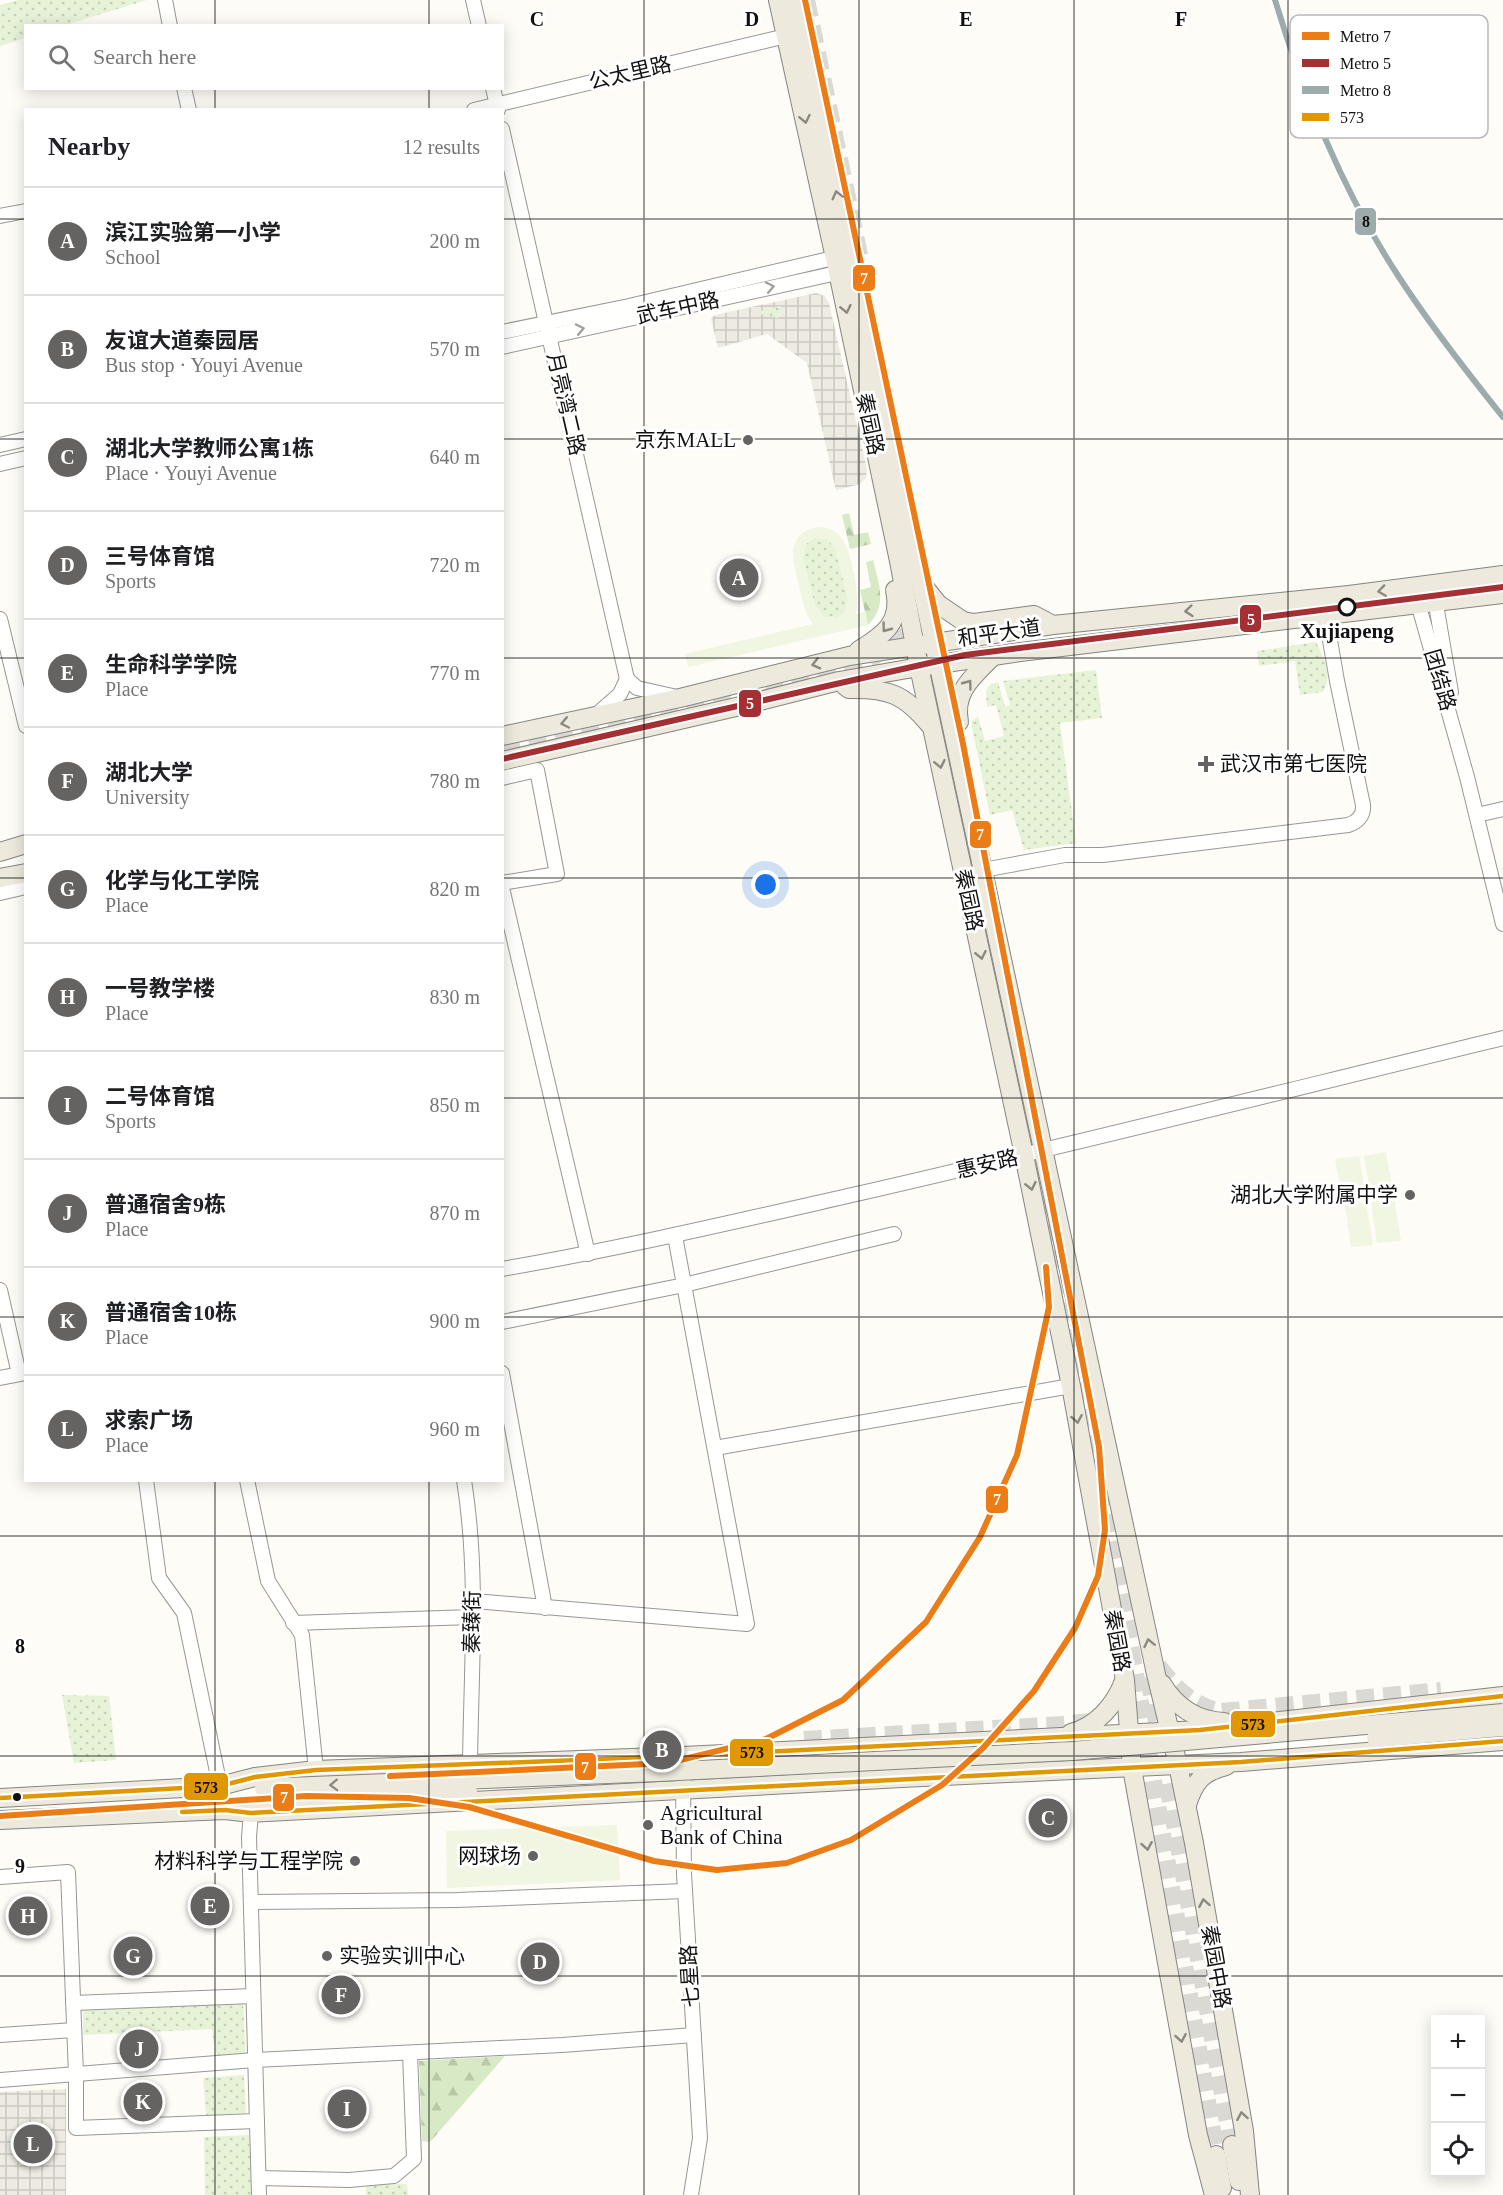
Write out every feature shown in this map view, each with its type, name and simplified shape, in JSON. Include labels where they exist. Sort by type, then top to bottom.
[{"type":"main road","name":"秦园路","points":[[778,0],[921,582],[1171,1736]]},
{"type":"main road","name":"秦园路","points":[[793,0],[919,667],[1071,1386],[1125,1680],[1132,1768]]},
{"type":"main road","points":[[849,656],[878,638],[888,628],[896,611],[897,599],[881,527],[889,514]]},
{"type":"main road","name":"和平大道","points":[[504,736],[680,698],[849,656],[915,645],[1053,625],[1349,595],[1503,575]]},
{"type":"main road","points":[[921,582],[938,604],[963,621],[974,623],[1034,615],[1053,625]]},
{"type":"main road","name":"和平大道","points":[[504,761],[839,681],[919,667],[1503,594]]},
{"type":"main road","points":[[959,758],[964,749],[957,714],[958,700],[966,686],[993,656]]},
{"type":"main road","points":[[839,681],[849,689],[870,688],[895,694],[912,704],[932,728]]},
{"type":"main road","points":[[0,878],[24,886]]},
{"type":"main road","points":[[1156,1674],[1174,1700],[1194,1716],[1214,1722],[1298,1720]]},
{"type":"main road","points":[[1051,1737],[1075,1733],[1096,1721],[1113,1702],[1125,1680]]},
{"type":"main road","points":[[1442,1691],[1503,1687]]},
{"type":"main road","points":[[0,1798],[220,1786],[255,1777],[316,1770],[683,1756],[1051,1737],[1128,1734],[1171,1736],[1503,1696]]},
{"type":"main road","points":[[225,1810],[265,1795],[1072,1751],[1503,1713]]},
{"type":"main road","points":[[220,1786],[265,1795],[1120,1759],[1503,1727]]},
{"type":"main road","name":"秦园中路","points":[[1171,1736],[1187,1807],[1245,2131],[1250,2195]]},
{"type":"main road","points":[[755,1751],[804,1740]]},
{"type":"main road","points":[[0,1820],[225,1810],[251,1813],[1132,1768],[1240,1762],[1503,1741]]},
{"type":"main road","points":[[1187,1807],[1197,1781],[1212,1769],[1240,1762]]},
{"type":"main road","points":[[1132,1768],[1198,2134],[1214,2195]]},
{"type":"main road","points":[[1077,1770],[1114,1775],[1131,1787],[1140,1803]]},
{"type":"main road","points":[[1232,2145],[1241,2195]]},
{"type":"main road","points":[[1216,2155],[1223,2195]]},
{"type":"street","points":[[165,0],[170,24]]},
{"type":"street","points":[[473,0],[479,24]]},
{"type":"street","name":"公太里路","points":[[497,107],[786,36]]},
{"type":"street","points":[[184,90],[189,108]]},
{"type":"street","points":[[493,90],[497,107]]},
{"type":"street","name":"月亮湾二路","points":[[504,138],[627,679]]},
{"type":"street","points":[[0,216],[24,211]]},
{"type":"street","name":"武车中路","points":[[504,346],[549,329],[628,306],[844,263]]},
{"type":"street","name":"武车中路","points":[[504,332],[549,329]]},
{"type":"street","points":[[0,445],[24,440]]},
{"type":"street","points":[[0,464],[24,458]]},
{"type":"street","name":"团结路","points":[[1426,604],[1432,584]]},
{"type":"street","name":"团结路","points":[[1413,586],[1426,604],[1503,924]]},
{"type":"street","points":[[983,870],[1065,855],[1114,854],[1348,825],[1357,821],[1362,814],[1363,805],[1326,617]]},
{"type":"street","points":[[0,619],[24,718]]},
{"type":"street","points":[[596,716],[620,694],[627,679],[637,688],[680,698]]},
{"type":"street","points":[[504,778],[537,770],[557,874],[504,883]]},
{"type":"street","points":[[1477,815],[1503,808]]},
{"type":"street","points":[[0,893],[24,886]]},
{"type":"street","points":[[504,897],[588,1254]]},
{"type":"street","name":"惠安路","points":[[504,1269],[675,1236],[1024,1155],[1503,1038]]},
{"type":"street","points":[[504,1322],[684,1285],[894,1234]]},
{"type":"street","points":[[474,1602],[747,1624],[675,1236]]},
{"type":"street","points":[[0,1290],[22,1374],[0,1378]]},
{"type":"street","points":[[504,1384],[545,1608]]},
{"type":"street","points":[[715,1448],[1071,1386]]},
{"type":"street","points":[[146,1482],[159,1578],[184,1613],[220,1786]]},
{"type":"street","points":[[248,1482],[268,1581],[302,1635],[316,1770]]},
{"type":"street","name":"秦臻街","points":[[464,1482],[470,1527],[474,1602],[470,1764]]},
{"type":"street","points":[[293,1623],[472,1617]]},
{"type":"street","name":"七星路","points":[[683,1756],[685,1891],[700,2138],[690,2195]]},
{"type":"street","points":[[251,1813],[249,1837],[259,2195]]},
{"type":"street","points":[[0,1877],[68,1872],[74,2003],[76,2128],[257,2121]]},
{"type":"street","points":[[251,1902],[456,1900],[685,1891]]},
{"type":"street","points":[[74,2003],[254,1996]]},
{"type":"street","points":[[0,2035],[74,2030]]},
{"type":"street","points":[[0,2080],[255,2060],[562,2045],[694,2035]]},
{"type":"street","points":[[259,2178],[349,2180],[394,2176],[414,2159],[410,2053]]},
{"type":"street","points":[[349,2180],[349,2195]]},
{"type":"green space","points":[[18,0],[147,0],[68,24],[24,24],[24,38],[0,46],[0,5]]},
{"type":"green space","points":[[780,306],[783,309],[777,319],[761,315],[761,311]]},
{"type":"green space","points":[[849,513],[854,535],[868,532],[871,544],[850,549],[842,515]]},
{"type":"green space","points":[[817,527],[826,528],[837,533],[843,541],[854,573],[857,597],[856,614],[865,612],[868,625],[688,667],[685,654],[813,624],[804,606],[793,558],[795,542],[807,531]],"holes":[[[814,538],[828,539],[836,550],[848,599],[845,612],[837,618],[824,617],[815,606],[803,558],[806,544]]]},
{"type":"green space","points":[[814,538],[828,539],[836,550],[848,599],[845,612],[837,618],[824,617],[815,606],[803,558],[806,544]]},
{"type":"green space","points":[[873,560],[880,602],[874,618],[868,625],[860,590],[871,587],[866,562]]},
{"type":"green space","points":[[1316,642],[1327,674],[1323,692],[1300,695],[1295,661],[1259,666],[1257,651]]},
{"type":"green space","points":[[1096,670],[1102,718],[1060,723],[1076,843],[1024,850],[1012,810],[990,815],[971,722],[978,716],[985,741],[1004,736],[996,705],[987,707],[986,691],[991,684],[998,682],[1005,707],[1010,705],[1003,681]]},
{"type":"green space","points":[[1386,1152],[1393,1193],[1371,1197],[1364,1156]]},
{"type":"green space","points":[[1359,1156],[1366,1198],[1343,1202],[1335,1159]]},
{"type":"green space","points":[[1394,1198],[1401,1241],[1377,1243],[1371,1202]]},
{"type":"green space","points":[[1366,1202],[1373,1245],[1351,1247],[1345,1206]]},
{"type":"green space","points":[[62,1695],[109,1696],[116,1760],[74,1763]]},
{"type":"green space","name":"网球场","points":[[617,1825],[620,1880],[447,1888],[446,1831]]},
{"type":"green space","points":[[243,2002],[246,2056],[215,2056],[212,2029],[83,2035],[83,2009]]},
{"type":"green space","points":[[505,2056],[430,2142],[422,2141],[419,2061]]},
{"type":"green space","points":[[244,2075],[246,2113],[206,2115],[203,2078]]},
{"type":"green space","points":[[249,2135],[252,2195],[205,2195],[204,2137]]},
{"type":"green space","points":[[366,2184],[407,2184],[408,2195],[366,2195]]},
{"type":"shaded area","points":[[816,293],[825,296],[829,303],[867,469],[866,478],[860,484],[836,490],[807,363],[767,334],[718,348],[711,319],[715,315]],"holes":[[[780,306],[783,309],[778,318],[761,314],[761,311]]]},
{"type":"shaded area","points":[[66,2089],[66,2195],[0,2195],[0,2092]]},
{"type":"tunnel","points":[[806,0],[860,260]]},
{"type":"tunnel","points":[[504,747],[847,670],[868,660],[888,646],[903,628],[913,606]]},
{"type":"tunnel","points":[[1022,1091],[1134,1668],[1216,2155]]},
{"type":"tunnel","points":[[1158,1666],[1171,1682],[1193,1701],[1221,1712],[1441,1691]]},
{"type":"tunnel","points":[[1149,1677],[1232,2145]]},
{"type":"tunnel","points":[[804,1740],[1091,1722]]},
{"type":"metro line","name":"7","points":[[0,1816],[306,1796],[409,1798],[469,1807],[654,1861],[717,1870],[787,1863],[851,1840],[942,1785],[983,1748],[1034,1691],[1075,1628],[1098,1576],[1105,1530],[1099,1447],[963,744],[805,0]]},
{"type":"metro line","name":"8","points":[[1275,0],[1290,47]]},
{"type":"metro line","name":"8","points":[[1324,138],[1359,209],[1397,274],[1462,365],[1503,417]]},
{"type":"metro line","name":"5","points":[[504,759],[965,655],[1503,587]]},
{"type":"metro line","name":"7","points":[[390,1776],[668,1763],[766,1739],[843,1700],[926,1622],[980,1537],[1017,1455],[1049,1307],[1046,1267]]},
{"type":"transit line","name":"573","points":[[0,1798],[220,1786],[255,1777],[316,1770],[683,1756],[1200,1730],[1503,1696]]},
{"type":"transit line","name":"573","points":[[182,1812],[225,1810],[251,1813],[1241,1762],[1503,1741]]},
{"type":"place","name":"京东MALL","points":[[748,440]]},
{"type":"place","name":"滨江实验第一小学","points":[[739,578]]},
{"type":"place","name":"Xujiapeng","points":[[1347,607]]},
{"type":"place","name":"武汉市第七医院","points":[[1206,764]]},
{"type":"place","name":"湖北大学附属中学","points":[[1410,1195]]},
{"type":"place","name":"友谊大道秦园居","points":[[662,1750]]},
{"type":"place","name":"湖北大学教师公寓1栋","points":[[1048,1818]]},
{"type":"place","name":"Agricultural Bank of China","points":[[648,1825]]},
{"type":"place","name":"网球场","points":[[533,1856]]},
{"type":"place","name":"材料科学与工程学院","points":[[355,1861]]},
{"type":"place","name":"生命科学学院","points":[[210,1906]]},
{"type":"place","name":"一号教学楼","points":[[28,1916]]},
{"type":"place","name":"化学与化工学院","points":[[133,1956]]},
{"type":"place","name":"实验实训中心","points":[[327,1956]]},
{"type":"place","name":"三号体育馆","points":[[540,1962]]},
{"type":"place","name":"湖北大学","points":[[341,1995]]},
{"type":"place","name":"普通宿舍9栋","points":[[139,2049]]},
{"type":"place","name":"普通宿舍10栋","points":[[143,2102]]},
{"type":"place","name":"二号体育馆","points":[[347,2109]]},
{"type":"place","name":"求索广场","points":[[33,2144]]}]
